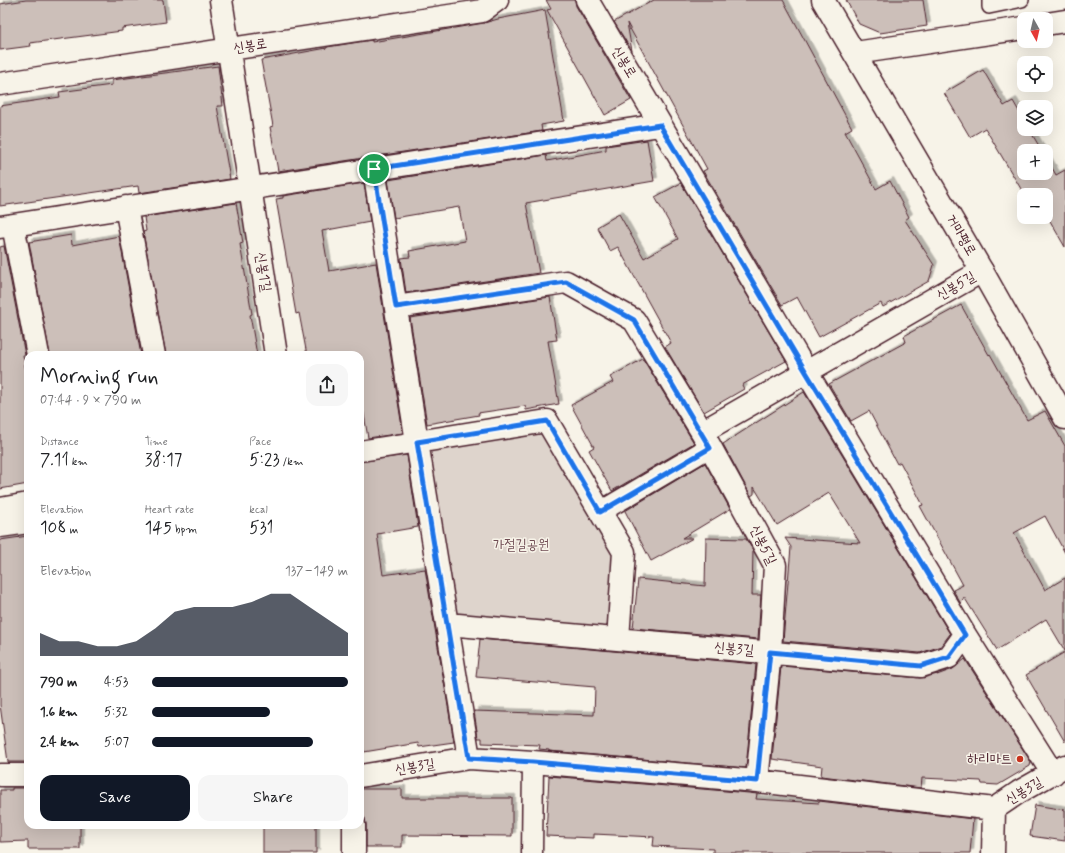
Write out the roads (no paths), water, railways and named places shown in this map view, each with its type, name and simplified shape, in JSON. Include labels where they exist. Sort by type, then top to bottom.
[{"type":"street","name":"신봉1길","points":[[222,0],[275,351]]},
{"type":"street","name":"신봉로","points":[[0,84],[482,11],[497,0]]},
{"type":"street","name":"신봉로","points":[[587,0],[660,125]]},
{"type":"street","name":"거마평로","points":[[823,0],[982,271],[1065,418]]},
{"type":"street","points":[[1053,23],[1065,21]]},
{"type":"street","points":[[855,53],[1017,29]]},
{"type":"street","points":[[37,351],[7,226],[660,125],[806,372],[965,635]]},
{"type":"street","points":[[374,169],[469,758]]},
{"type":"street","points":[[126,207],[153,351]]},
{"type":"street","name":"신봉5길","points":[[600,512],[806,372],[982,271]]},
{"type":"street","name":"신봉5길","points":[[396,307],[566,282],[634,320],[706,440],[775,565],[770,652],[757,781]]},
{"type":"street","points":[[364,450],[547,421],[624,552],[618,639]]},
{"type":"street","points":[[0,508],[24,504]]},
{"type":"street","points":[[0,526],[24,523]]},
{"type":"street","name":"신봉3길","points":[[364,775],[469,758],[757,781],[994,809],[1019,792],[1059,770],[965,635],[949,657],[921,666],[447,624]]},
{"type":"street","points":[[532,853],[533,762]]},
{"type":"street","points":[[0,775],[24,776]]},
{"type":"street","points":[[993,853],[994,809]]},
{"type":"street","points":[[354,829],[354,853]]},
{"type":"lane","points":[[989,0],[989,7],[1022,0]]},
{"type":"place","name":"하리마트","points":[[1020,759]]},
{"type":"park label","name":"가절길공원","points":[[521,545]]}]
